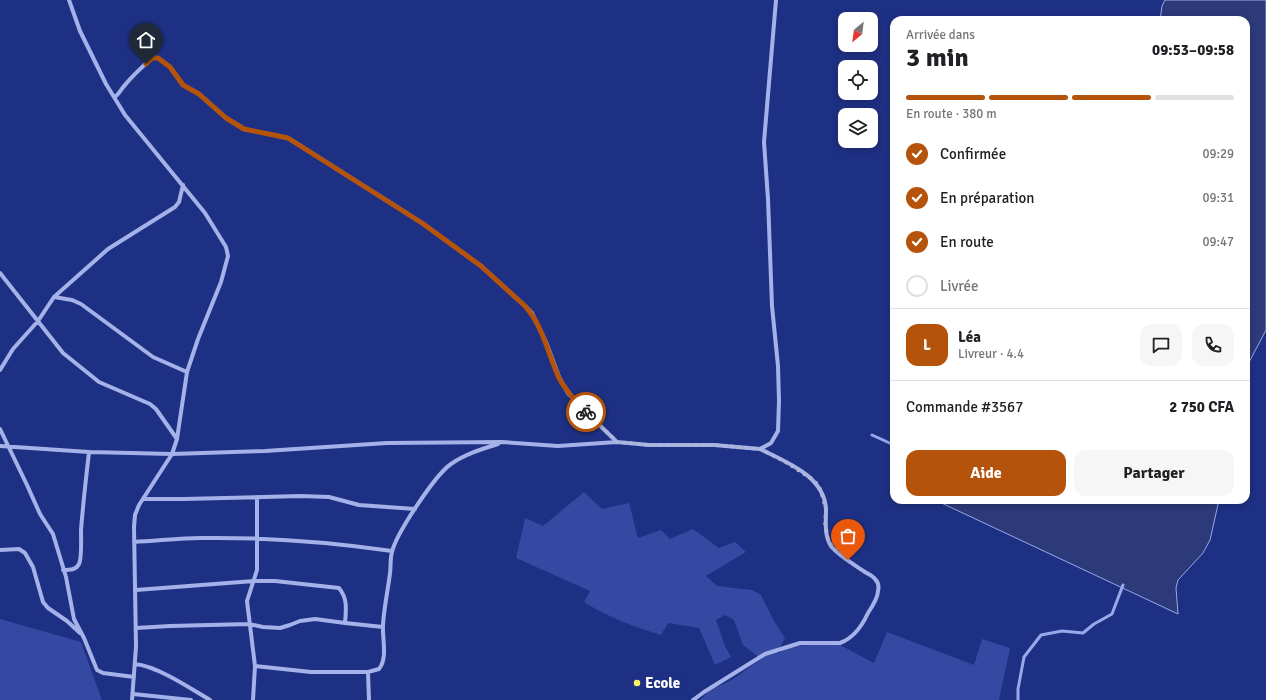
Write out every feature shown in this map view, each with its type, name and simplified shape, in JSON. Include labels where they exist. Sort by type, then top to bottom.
[{"type":"street","points":[[69,0],[80,30],[106,84],[125,115],[206,213],[226,246],[228,256],[221,282],[198,339],[187,372],[177,439],[172,454],[139,505],[135,515],[134,542],[136,647],[132,700]]},
{"type":"street","points":[[760,449],[771,443],[777,435],[780,401],[772,306],[768,199],[764,142],[776,0]]},
{"type":"street","points":[[115,97],[152,58],[158,58],[170,67],[183,85],[199,94],[226,118],[244,129],[288,138],[422,223],[481,266],[525,306],[535,319],[546,342],[559,377],[568,393],[617,442]]},
{"type":"street","points":[[0,370],[13,349],[38,321],[54,297],[108,249],[175,207],[179,202],[183,185]]},
{"type":"street","points":[[0,273],[63,353],[95,379],[150,404],[156,409],[177,439]]},
{"type":"street","points":[[54,297],[72,300],[81,304],[153,357],[187,372]]},
{"type":"street","points":[[0,429],[40,514],[53,534],[66,577],[74,619],[84,638],[97,670],[103,673],[134,677]]},
{"type":"street","points":[[0,446],[89,452],[172,454],[258,451],[387,443],[502,442],[558,446],[617,442],[649,445],[714,445],[760,449],[796,468],[817,484],[825,503],[825,523],[828,539],[832,547],[876,580],[879,590],[878,594],[864,622],[846,641],[840,643],[800,643],[765,654],[693,700]]},
{"type":"street","points":[[255,666],[311,672],[368,672],[379,669],[382,666],[383,660],[383,627],[391,571],[392,552],[399,534],[443,471],[473,452],[502,442]]},
{"type":"street","points":[[63,570],[74,570],[79,566],[81,559],[81,530],[89,452]]},
{"type":"street","points":[[144,499],[301,496],[329,497],[359,505],[415,509]]},
{"type":"street","points":[[253,700],[255,666],[249,624],[248,601],[250,588],[257,570],[257,497]]},
{"type":"street","points":[[134,542],[199,538],[257,538],[304,540],[392,552]]},
{"type":"street","points":[[0,550],[19,549],[24,553],[33,567],[43,602],[48,608],[67,621],[84,638]]},
{"type":"street","points":[[136,590],[254,581],[339,588],[344,595],[346,604],[345,623]]},
{"type":"street","points":[[136,628],[249,624],[280,628],[290,626],[300,621],[315,619],[383,627]]},
{"type":"street","points":[[135,664],[143,665],[162,673],[210,700]]},
{"type":"street","points":[[368,672],[369,700]]},
{"type":"street","points":[[133,694],[190,700]]},
{"type":"shaded area","points":[[1165,0],[1266,0],[1266,330],[1250,360],[1250,16],[1161,16],[1162,6]]},
{"type":"shaded area","points":[[584,492],[602,509],[629,503],[638,538],[661,530],[670,539],[693,529],[719,548],[735,542],[746,552],[706,576],[717,586],[752,590],[761,595],[774,621],[785,638],[777,654],[791,647],[812,644],[840,645],[874,663],[887,632],[974,665],[982,639],[1010,648],[999,700],[700,700],[710,690],[732,680],[761,659],[743,645],[734,620],[725,615],[716,620],[725,646],[731,657],[715,665],[699,628],[668,623],[661,635],[631,625],[603,613],[584,602],[590,591],[516,558],[525,518],[543,526]]},
{"type":"shaded area","points":[[944,504],[1218,504],[1210,540],[1203,553],[1178,580],[1176,588],[1178,614]]},
{"type":"shaded area","points":[[0,619],[81,642],[102,700],[0,700]]},
{"type":"waterway","points":[[872,435],[890,443]]},
{"type":"waterway","points":[[1018,700],[1018,689],[1024,657],[1041,635],[1062,631],[1083,633],[1094,624],[1112,614],[1123,585]]},
{"type":"way so far","points":[[586,412],[617,442],[649,445],[714,445],[760,449],[784,461],[812,479],[817,484],[821,491],[826,509],[825,523],[828,539],[832,547],[848,560]]},
{"type":"place","name":"Ecole","points":[[637,683]]},
{"type":"route","points":[[146,64],[152,58],[158,58],[163,61],[170,67],[183,85],[210,102],[226,118],[244,129],[288,138],[422,223],[481,266],[532,313],[546,342],[559,377],[568,393],[586,412]]}]
